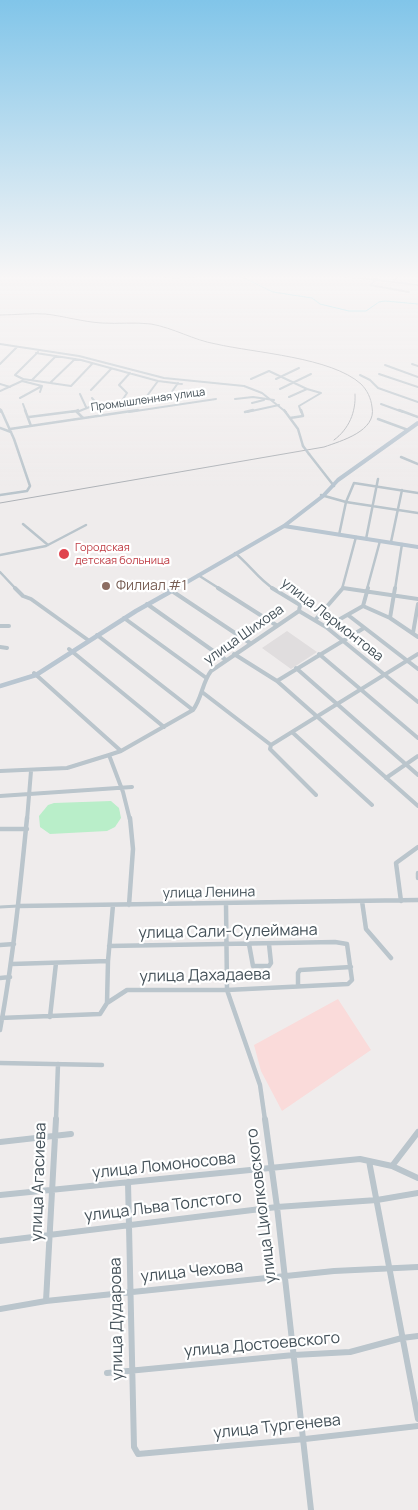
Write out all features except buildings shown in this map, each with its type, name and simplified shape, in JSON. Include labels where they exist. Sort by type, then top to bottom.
[{"type":"main road","points":[[0,685],[35,674],[86,639],[97,635],[170,589],[284,526],[322,496],[338,480],[418,423]]},
{"type":"main road","points":[[35,674],[69,649],[281,526],[322,496]]},
{"type":"main road","points":[[284,526],[418,546]]},
{"type":"street","points":[[8,345],[91,358],[182,384]]},
{"type":"street","points":[[0,364],[17,347]]},
{"type":"street","points":[[41,350],[15,375],[23,380],[42,386]]},
{"type":"street","points":[[36,353],[75,359],[158,381],[243,386],[265,394],[274,400],[290,418],[303,436],[303,446],[332,485]]},
{"type":"street","points":[[32,380],[56,356]]},
{"type":"street","points":[[50,383],[75,359]]},
{"type":"street","points":[[0,391],[23,380],[71,386],[92,364]]},
{"type":"street","points":[[412,364],[418,366]]},
{"type":"street","points":[[385,365],[418,377]]},
{"type":"street","points":[[276,379],[299,368]]},
{"type":"street","points":[[91,390],[111,369]]},
{"type":"street","points":[[251,379],[269,371],[321,393],[298,406],[303,416],[290,418]]},
{"type":"street","points":[[119,405],[128,393],[119,385],[130,373]]},
{"type":"street","points":[[280,389],[311,374]]},
{"type":"street","points":[[379,374],[418,387]]},
{"type":"street","points":[[360,375],[370,380],[378,388],[418,402]]},
{"type":"street","points":[[141,404],[158,381]]},
{"type":"street","points":[[171,393],[179,382]]},
{"type":"street","points":[[0,384],[10,387]]},
{"type":"street","points":[[40,392],[42,386]]},
{"type":"street","points":[[20,398],[42,386]]},
{"type":"street","points":[[289,397],[307,388]]},
{"type":"street","points":[[80,394],[86,407]]},
{"type":"street","points":[[235,399],[252,397],[274,400]]},
{"type":"street","points":[[28,417],[76,411],[97,404],[92,398]]},
{"type":"street","name":"Промышленная улица","points":[[10,431],[31,426],[216,399]]},
{"type":"street","points":[[252,403],[264,400]]},
{"type":"street","points":[[23,404],[31,426]]},
{"type":"street","points":[[381,404],[418,417]]},
{"type":"street","points":[[244,412],[279,405]]},
{"type":"street","points":[[0,410],[10,431],[30,486],[28,491],[0,495]]},
{"type":"street","points":[[76,411],[83,418]]},
{"type":"street","points":[[378,419],[408,430]]},
{"type":"street","points":[[0,428],[10,431]]},
{"type":"street","points":[[401,457],[418,463]]},
{"type":"street","points":[[366,538],[378,479]]},
{"type":"street","points":[[339,535],[346,502],[354,483],[418,493]]},
{"type":"street","points":[[391,542],[402,490]]},
{"type":"street","points":[[322,496],[418,514]]},
{"type":"street","points":[[23,524],[48,545]]},
{"type":"street","points":[[0,555],[48,545],[86,526]]},
{"type":"street","points":[[316,619],[343,588],[356,537]]},
{"type":"street","points":[[326,626],[363,606],[380,541]]},
{"type":"street","points":[[390,618],[402,544]]},
{"type":"street","name":"улица Лермонтова","points":[[235,553],[248,563],[266,584],[300,605],[299,611],[326,626],[418,702]]},
{"type":"street","points":[[0,572],[23,596],[31,599],[86,639]]},
{"type":"street","points":[[198,574],[276,625]]},
{"type":"street","points":[[343,588],[418,599]]},
{"type":"street","points":[[170,589],[250,643]]},
{"type":"street","points":[[147,604],[226,660]]},
{"type":"street","points":[[413,633],[418,604]]},
{"type":"street","points":[[363,606],[390,618],[418,637]]},
{"type":"street","name":"улица Шихова","points":[[193,710],[198,704],[205,677],[234,654],[299,611]]},
{"type":"street","points":[[348,615],[418,669]]},
{"type":"street","points":[[124,618],[205,677]]},
{"type":"street","points":[[0,626],[10,626]]},
{"type":"street","points":[[277,681],[364,628]]},
{"type":"street","points":[[0,772],[67,768],[109,755],[121,751],[193,710],[97,635]]},
{"type":"street","points":[[0,647],[7,648]]},
{"type":"street","points":[[69,649],[164,727]]},
{"type":"street","points":[[234,654],[277,681],[418,806]]},
{"type":"street","points":[[320,654],[418,738]]},
{"type":"street","points":[[316,795],[270,749],[272,745],[418,654]]},
{"type":"street","points":[[296,668],[418,775]]},
{"type":"street","points":[[35,674],[121,751]]},
{"type":"street","points":[[202,692],[272,745]]},
{"type":"street","points":[[292,732],[372,805]]},
{"type":"street","points":[[109,755],[122,788],[132,829],[133,860],[129,905]]},
{"type":"street","points":[[386,778],[418,756]]},
{"type":"street","points":[[0,1030],[12,964],[19,906],[31,771]]},
{"type":"street","points":[[0,796],[132,787]]},
{"type":"street","points":[[0,829],[27,829]]},
{"type":"street","points":[[401,901],[396,863],[418,847]]},
{"type":"street","name":"улица Ленина","points":[[0,907],[418,900]]},
{"type":"street","points":[[362,902],[366,929],[391,958]]},
{"type":"street","name":"улица Циолковского","points":[[226,904],[226,990],[260,1086],[272,1167],[305,1439],[311,1510]]},
{"type":"street","points":[[107,1003],[108,961],[113,905]]},
{"type":"street","name":"улица Сали-Сулеймана","points":[[109,946],[335,942],[347,944],[351,967]]},
{"type":"street","points":[[0,944],[14,944]]},
{"type":"street","points":[[249,944],[251,964],[253,966],[269,966],[271,963],[269,944]]},
{"type":"street","points":[[12,964],[108,961]]},
{"type":"street","points":[[50,1017],[56,963]]},
{"type":"street","points":[[298,986],[300,970],[351,967]]},
{"type":"street","name":"улица Дахадаева","points":[[1,1018],[100,1014],[107,1003],[127,990],[226,990],[348,984],[352,980],[351,967]]},
{"type":"street","points":[[0,978],[10,977]]},
{"type":"street","points":[[0,1063],[102,1065]]},
{"type":"street","name":"улица Агасиева","points":[[46,1301],[51,1234],[58,1064]]},
{"type":"street","points":[[392,1166],[418,1132]]},
{"type":"street","points":[[0,1142],[71,1134]]},
{"type":"street","name":"улица Ломоносова","points":[[0,1195],[360,1159],[392,1166],[418,1178]]},
{"type":"street","points":[[369,1161],[418,1419]]},
{"type":"street","name":"улица Дударова","points":[[128,1182],[134,1447],[138,1454]]},
{"type":"street","name":"улица Льва Толстого","points":[[0,1241],[277,1207],[377,1200],[418,1193]]},
{"type":"street","name":"улица Чехова","points":[[0,1309],[46,1301],[334,1271],[418,1267]]},
{"type":"street","name":"улица Достоевского","points":[[107,1373],[294,1355],[350,1352],[402,1338],[418,1336]]},
{"type":"street","name":"улица Тургенева","points":[[138,1454],[305,1439],[418,1426]]},
{"type":"shaded area","points":[[287,631],[317,652],[291,669],[262,648]]},
{"type":"shaded area","points":[[338,999],[371,1050],[282,1111],[261,1071],[254,1045]]},
{"type":"green space","points":[[111,801],[119,808],[121,818],[115,827],[107,831],[50,834],[40,827],[39,816],[48,805],[54,803]]},
{"type":"railway","points":[[0,503],[324,447],[356,434],[369,423],[372,415],[370,397],[361,384],[348,375],[292,357],[225,345]]},
{"type":"railway","points":[[334,440],[348,425],[353,414],[355,394]]},
{"type":"place","name":"Городская детская больница","points":[[64,554]]},
{"type":"place","name":"Филиал #1","points":[[106,586]]}]
